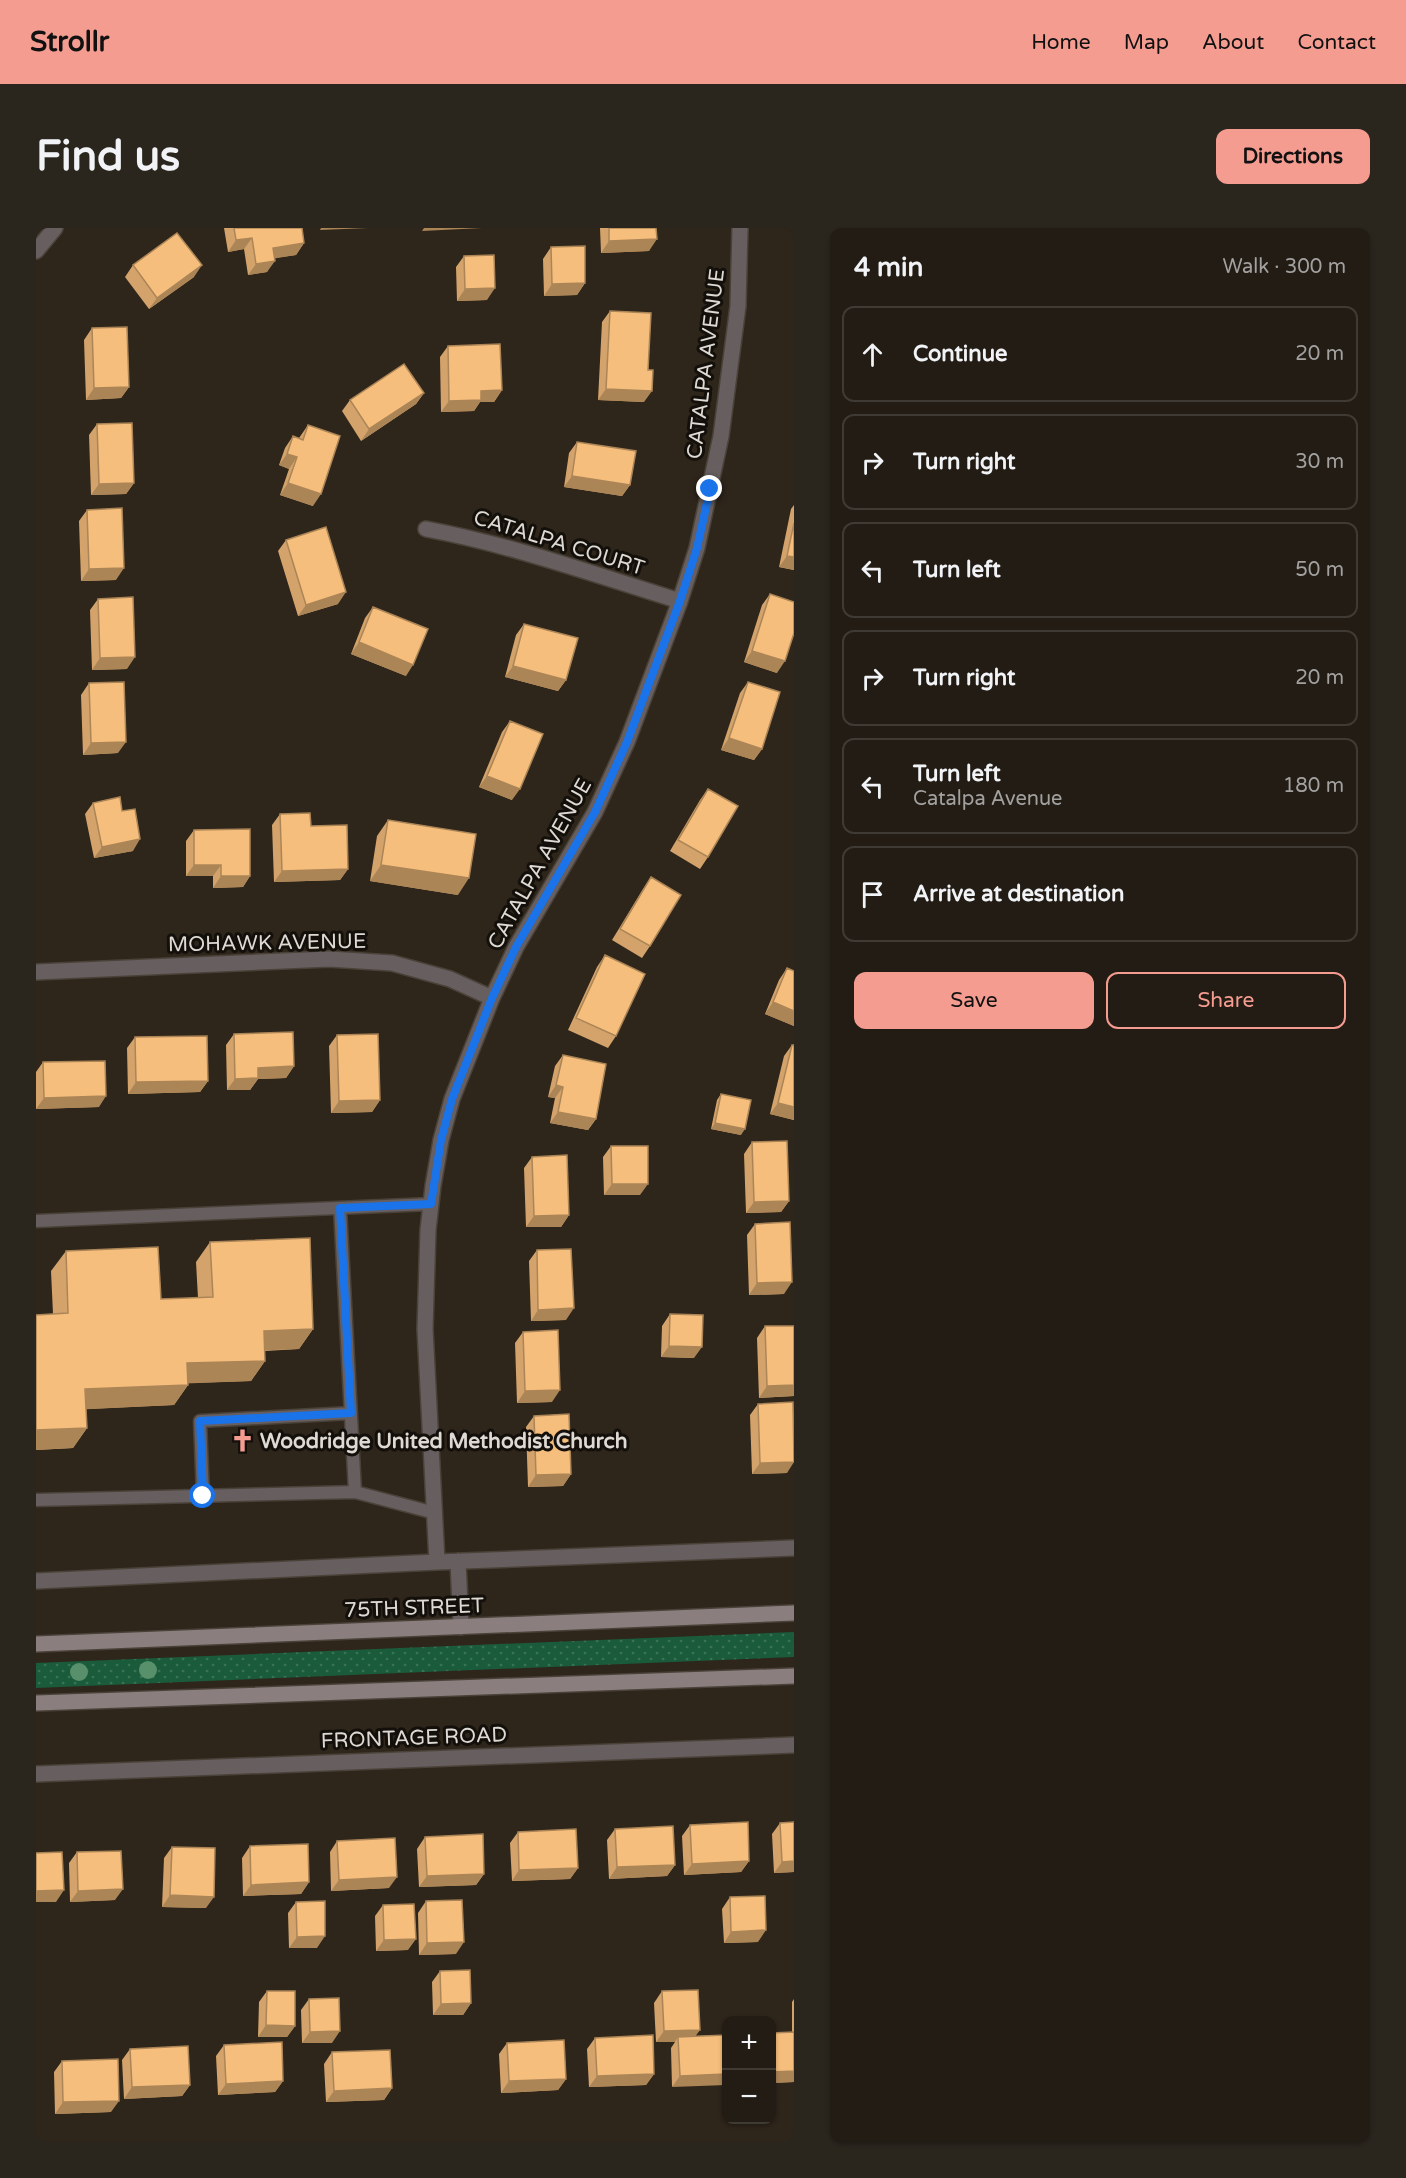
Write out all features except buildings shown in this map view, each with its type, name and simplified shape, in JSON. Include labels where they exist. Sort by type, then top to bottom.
[{"type":"main road","name":"75TH STREET","points":[[36,1644],[794,1613]]},
{"type":"main road","points":[[36,1703],[794,1676]]},
{"type":"street","points":[[36,251],[55,228]]},
{"type":"street","name":"CATALPA AVENUE","points":[[437,1562],[425,1329],[428,1230],[441,1140],[452,1099],[492,998],[516,947],[595,812],[627,742],[680,601],[697,548],[721,436],[738,306],[740,228]]},
{"type":"street","name":"CATALPA COURT","points":[[426,529],[465,536],[517,550],[680,601]]},
{"type":"street","name":"MOHAWK AVENUE","points":[[36,972],[329,959],[392,963],[450,979],[492,998]]},
{"type":"street","points":[[36,1581],[794,1548]]},
{"type":"street","points":[[458,1561],[461,1627]]},
{"type":"street","name":"FRONTAGE ROAD","points":[[36,1774],[794,1745]]},
{"type":"lane","points":[[36,1221],[431,1204]]},
{"type":"lane","points":[[340,1208],[356,1492]]},
{"type":"lane","points":[[203,1496],[200,1421],[351,1413]]},
{"type":"lane","points":[[36,1500],[356,1492],[435,1512]]},
{"type":"green space","points":[[794,1632],[794,1657],[36,1688],[36,1663]]},
{"type":"place","name":"Woodridge United Methodist Church","points":[[242,1441]]},
{"type":"route","points":[[203,1496],[200,1421],[351,1413],[340,1208],[431,1204],[441,1140],[452,1099],[492,998],[516,947],[595,812],[627,742],[680,601],[697,548],[710,489]]}]
